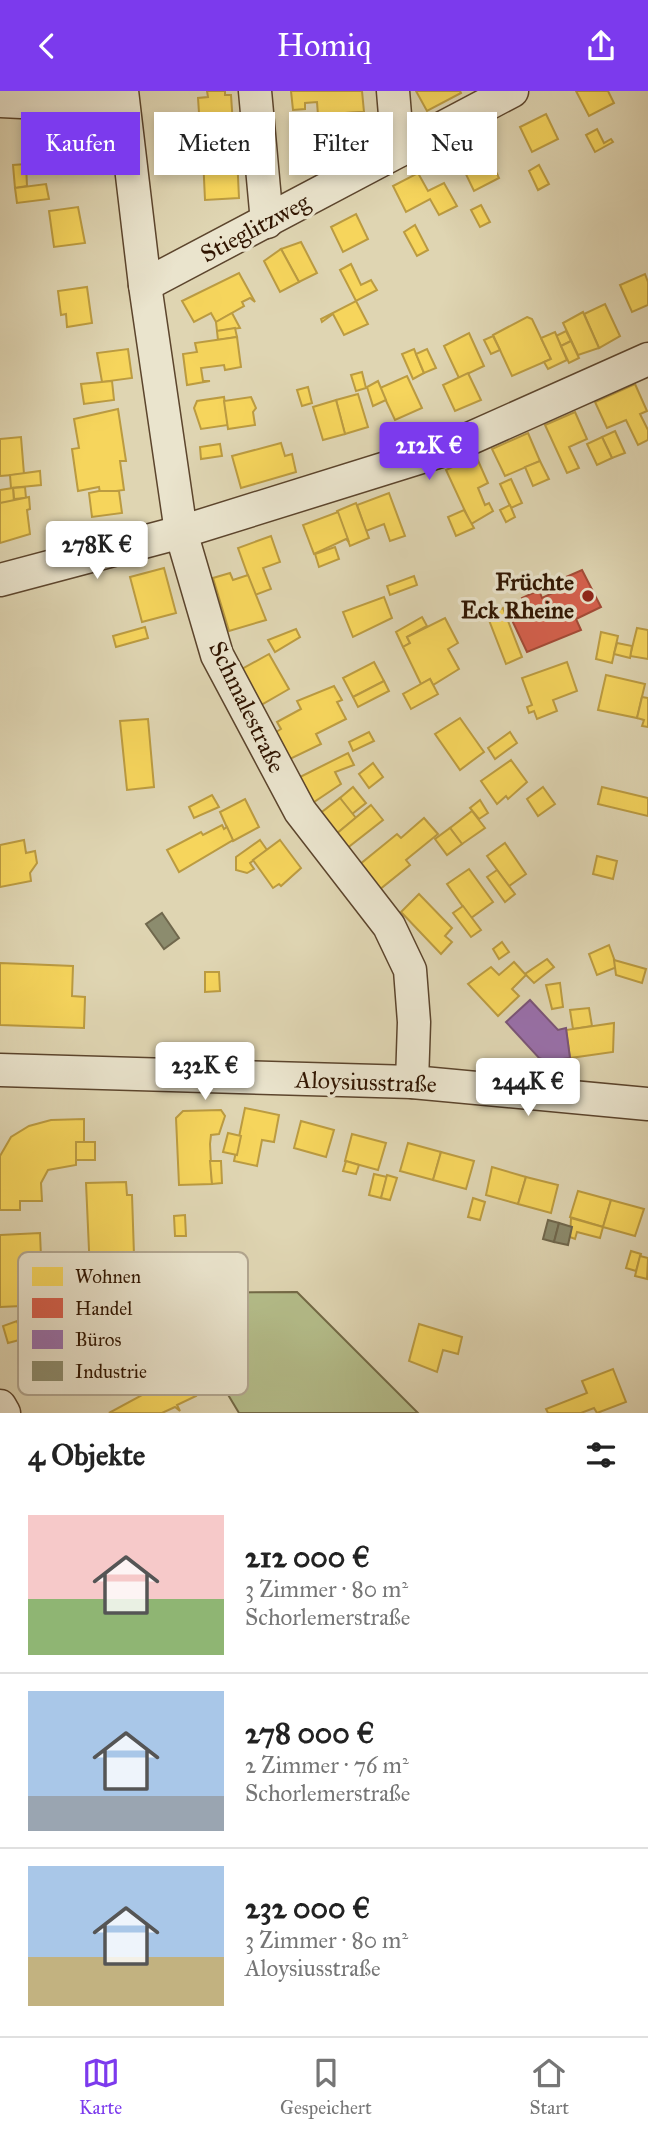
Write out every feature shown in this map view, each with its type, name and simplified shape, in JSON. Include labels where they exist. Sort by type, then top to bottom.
[{"type":"street","points":[[255,91],[267,222]]},
{"type":"street","points":[[393,91],[398,151]]},
{"type":"street","name":"Stieglitzweg","points":[[145,285],[512,91]]},
{"type":"street","points":[[0,101],[122,99]]},
{"type":"street","name":"Schmalestraße","points":[[122,99],[145,285],[181,532],[217,656],[300,811],[389,926],[410,970],[414,1022],[412,1082]]},
{"type":"street","points":[[0,580],[181,532],[444,450],[648,359]]},
{"type":"street","name":"Aloysiusstraße","points":[[0,1070],[412,1082],[648,1104]]},
{"type":"street","points":[[0,1406],[4,1413]]},
{"type":"green space","points":[[248,1292],[297,1292],[418,1413],[239,1413],[228,1395],[248,1395]]},
{"type":"building: Wohnen","points":[[207,91],[225,91],[225,95],[231,95],[232,112],[199,112],[198,98],[208,97]]},
{"type":"building: Wohnen","points":[[291,91],[362,91],[364,112],[318,112],[317,102],[305,103],[305,109],[293,110]]},
{"type":"building: Wohnen","points":[[416,91],[460,91],[461,93],[427,111]]},
{"type":"building: Wohnen","points":[[576,91],[608,91],[614,103],[589,116]]},
{"type":"building: Wohnen","points":[[546,114],[558,139],[532,152],[520,127]]},
{"type":"building: Wohnen","points":[[597,129],[604,143],[611,139],[613,142],[595,152],[586,135]]},
{"type":"building: Wohnen","points":[[21,164],[21,175],[26,175],[27,186],[15,188],[13,165]]},
{"type":"building: Wohnen","points":[[539,165],[549,184],[538,190],[529,171]]},
{"type":"building: Wohnen","points":[[497,174],[499,178],[474,191],[466,175]]},
{"type":"building: Wohnen","points":[[204,175],[238,175],[239,198],[205,200]]},
{"type":"building: Wohnen","points":[[419,175],[428,191],[444,183],[457,206],[439,215],[430,199],[406,212],[393,186]]},
{"type":"building: Wohnen","points":[[46,184],[49,199],[17,203],[15,188]]},
{"type":"building: Wohnen","points":[[481,205],[490,222],[480,227],[471,210]]},
{"type":"building: Wohnen","points":[[78,207],[85,243],[54,247],[49,211]]},
{"type":"building: Wohnen","points":[[356,214],[368,239],[343,252],[331,227]]},
{"type":"building: Wohnen","points":[[415,225],[428,250],[417,256],[404,232]]},
{"type":"building: Wohnen","points":[[301,242],[317,273],[299,282],[281,249]]},
{"type":"building: Wohnen","points":[[281,249],[299,282],[280,292],[264,261]]},
{"type":"building: Wohnen","points":[[351,264],[361,285],[371,280],[377,290],[356,301],[340,270]]},
{"type":"building: Wohnen","points":[[239,273],[255,302],[250,298],[242,302],[244,306],[216,322],[211,313],[194,322],[182,301]]},
{"type":"building: Wohnen","points":[[645,274],[648,282],[648,305],[632,312],[620,285]]},
{"type":"building: Wohnen","points":[[87,287],[92,323],[67,327],[66,314],[61,315],[58,291]]},
{"type":"building: Wohnen","points":[[356,301],[368,324],[344,335],[333,314],[322,322],[321,319]]},
{"type":"building: Wohnen","points":[[605,304],[620,336],[599,348],[584,314]]},
{"type":"building: Wohnen","points":[[583,312],[599,348],[578,355],[563,323]]},
{"type":"building: Wohnen","points":[[232,313],[240,328],[217,331],[216,322]]},
{"type":"building: Wohnen","points":[[527,317],[532,319],[551,359],[512,376],[493,335]]},
{"type":"building: Wohnen","points":[[235,328],[237,337],[218,340],[217,331]]},
{"type":"building: Wohnen","points":[[566,331],[571,341],[561,346],[556,336]]},
{"type":"building: Wohnen","points":[[555,332],[567,360],[548,369],[544,362],[551,359],[541,338]]},
{"type":"building: Wohnen","points":[[469,333],[484,366],[459,378],[444,346]]},
{"type":"building: Wohnen","points":[[493,336],[500,350],[491,354],[484,340]]},
{"type":"building: Wohnen","points":[[237,337],[241,367],[225,370],[224,365],[201,368],[203,381],[210,381],[187,385],[183,354],[197,352],[195,343]]},
{"type":"building: Wohnen","points":[[571,341],[579,358],[569,363],[561,346]]},
{"type":"building: Wohnen","points":[[128,349],[132,378],[102,382],[97,353]]},
{"type":"building: Wohnen","points":[[414,349],[424,373],[413,379],[402,354]]},
{"type":"building: Wohnen","points":[[427,349],[436,368],[424,373],[416,354]]},
{"type":"building: Wohnen","points":[[362,372],[366,388],[356,391],[351,375]]},
{"type":"building: Wohnen","points":[[468,373],[481,400],[455,411],[443,385]]},
{"type":"building: Wohnen","points":[[407,376],[422,408],[395,420],[380,388]]},
{"type":"building: Wohnen","points":[[112,381],[114,400],[84,404],[81,384]]},
{"type":"building: Wohnen","points":[[378,381],[386,400],[373,406],[367,387]]},
{"type":"building: Wohnen","points":[[635,384],[647,411],[640,414],[648,430],[648,440],[638,445],[626,420],[607,428],[595,402]]},
{"type":"building: Wohnen","points":[[308,387],[312,403],[302,406],[297,390]]},
{"type":"building: Wohnen","points":[[358,394],[368,427],[345,434],[336,400]]},
{"type":"building: Wohnen","points":[[224,397],[228,425],[201,429],[194,408],[197,401]]},
{"type":"building: Wohnen","points":[[251,397],[256,408],[253,412],[255,425],[228,429],[224,401]]},
{"type":"building: Wohnen","points":[[336,400],[345,434],[323,440],[313,407]]},
{"type":"building: Wohnen","points":[[118,409],[126,461],[120,461],[124,490],[100,493],[99,487],[78,491],[72,449],[79,448],[74,419]]},
{"type":"building: Wohnen","points":[[575,412],[587,439],[569,447],[579,468],[567,473],[545,425]]},
{"type":"building: Wohnen","points":[[615,431],[625,453],[612,458],[602,437]]},
{"type":"building: Wohnen","points":[[528,433],[540,461],[505,476],[492,449]]},
{"type":"building: Wohnen","points":[[21,437],[24,474],[0,476],[0,439]]},
{"type":"building: Wohnen","points":[[602,437],[612,458],[597,465],[587,444]]},
{"type":"building: Wohnen","points":[[281,443],[285,456],[292,454],[296,472],[241,488],[232,456]]},
{"type":"building: Wohnen","points":[[220,444],[222,456],[201,459],[200,447]]},
{"type":"building: Wohnen","points":[[476,456],[488,483],[478,488],[485,505],[489,503],[493,511],[471,524],[446,470]]},
{"type":"building: Wohnen","points":[[540,461],[549,479],[533,486],[525,467]]},
{"type":"building: Wohnen","points":[[40,471],[41,485],[11,488],[10,475]]},
{"type":"building: Wohnen","points":[[511,479],[522,503],[511,508],[500,484]]},
{"type":"building: Wohnen","points":[[25,487],[26,498],[14,499],[13,488]]},
{"type":"building: Wohnen","points":[[13,488],[14,502],[0,503],[0,490]]},
{"type":"building: Wohnen","points":[[119,491],[122,513],[92,517],[89,493]]},
{"type":"building: Wohnen","points":[[389,493],[405,536],[390,541],[384,524],[366,531],[357,505]]},
{"type":"building: Wohnen","points":[[29,497],[30,509],[27,510],[30,534],[0,543],[0,503]]},
{"type":"building: Wohnen","points":[[356,503],[369,538],[350,546],[337,511]]},
{"type":"building: Wohnen","points":[[510,505],[515,517],[506,522],[500,510]]},
{"type":"building: Wohnen","points":[[464,510],[474,528],[456,536],[448,517]]},
{"type":"building: Wohnen","points":[[338,512],[349,542],[346,539],[314,554],[303,525]]},
{"type":"building: Wohnen","points":[[271,536],[280,562],[263,568],[271,589],[255,595],[238,548]]},
{"type":"building: Wohnen","points":[[335,547],[339,559],[319,567],[315,554]]},
{"type":"building: Wohnen","points":[[164,568],[176,613],[142,622],[130,577]]},
{"type":"building: Wohnen","points":[[230,573],[233,580],[248,575],[266,620],[229,631],[213,578]]},
{"type":"building: Wohnen","points":[[414,576],[417,585],[390,595],[387,586]]},
{"type":"building: Wohnen","points":[[384,597],[392,618],[353,637],[343,612]]},
{"type":"building: Wohnen","points":[[503,608],[522,657],[506,664],[487,615]]},
{"type":"building: Wohnen","points":[[422,617],[427,626],[407,637],[410,643],[403,647],[396,632]]},
{"type":"building: Wohnen","points":[[445,618],[458,643],[448,649],[459,669],[433,685],[430,679],[421,684],[403,647],[410,643],[407,637]]},
{"type":"building: Wohnen","points":[[145,627],[148,638],[116,647],[113,636]]},
{"type":"building: Wohnen","points":[[637,628],[648,630],[648,659],[630,656]]},
{"type":"building: Wohnen","points":[[296,629],[300,637],[275,652],[268,640]]},
{"type":"building: Wohnen","points":[[601,632],[618,636],[612,663],[596,659]]},
{"type":"building: Wohnen","points":[[617,643],[632,646],[630,658],[614,654]]},
{"type":"building: Wohnen","points":[[269,654],[289,689],[261,705],[242,669]]},
{"type":"building: Wohnen","points":[[374,662],[384,681],[353,697],[343,678]]},
{"type":"building: Wohnen","points":[[567,662],[577,691],[553,700],[557,711],[537,719],[534,711],[529,713],[527,707],[532,705],[522,678]]},
{"type":"building: Wohnen","points":[[606,675],[645,684],[637,718],[598,710]]},
{"type":"building: Wohnen","points":[[430,679],[438,694],[411,709],[403,694]]},
{"type":"building: Wohnen","points":[[384,681],[389,691],[358,707],[353,697]]},
{"type":"building: Wohnen","points":[[334,686],[342,700],[337,702],[346,719],[316,734],[321,744],[290,759],[276,732],[281,729],[277,722],[301,709],[297,701]]},
{"type":"building: Wohnen","points":[[642,697],[648,698],[648,727],[642,726],[644,720],[637,718]]},
{"type":"building: Wohnen","points":[[460,718],[484,752],[460,770],[435,734]]},
{"type":"building: Wohnen","points":[[148,719],[154,787],[127,790],[120,721]]},
{"type":"building: Wohnen","points":[[369,732],[374,741],[353,751],[349,742]]},
{"type":"building: Wohnen","points":[[510,732],[517,743],[495,759],[488,748]]},
{"type":"building: Wohnen","points":[[348,753],[354,765],[335,772],[341,784],[311,804],[298,778]]},
{"type":"building: Wohnen","points":[[511,760],[527,782],[508,799],[506,796],[497,804],[481,781]]},
{"type":"building: Wohnen","points":[[373,763],[383,777],[369,788],[359,774]]},
{"type":"building: Wohnen","points":[[353,787],[366,803],[352,814],[340,798]]},
{"type":"building: Wohnen","points":[[543,787],[555,804],[538,816],[527,799]]},
{"type":"building: Wohnen","points":[[602,787],[648,798],[648,816],[598,804]]},
{"type":"building: Wohnen","points":[[212,795],[219,807],[194,818],[189,807]]},
{"type":"building: Wohnen","points":[[340,798],[356,818],[335,835],[318,815]]},
{"type":"building: Wohnen","points":[[245,799],[259,827],[233,841],[220,812]]},
{"type":"building: Wohnen","points":[[480,800],[488,813],[479,819],[470,808]]},
{"type":"building: Wohnen","points":[[371,805],[383,820],[346,849],[335,835]]},
{"type":"building: Wohnen","points":[[472,811],[485,828],[462,844],[450,828]]},
{"type":"building: Wohnen","points":[[424,818],[438,834],[406,860],[410,865],[379,890],[359,865],[397,834],[401,838]]},
{"type":"building: Wohnen","points":[[222,825],[224,829],[227,827],[233,840],[179,872],[167,850],[201,832],[203,835]]},
{"type":"building: Wohnen","points":[[450,828],[462,844],[447,855],[435,839]]},
{"type":"building: Wohnen","points":[[24,840],[26,853],[35,851],[37,863],[30,873],[31,881],[0,887],[0,845]]},
{"type":"building: Wohnen","points":[[260,840],[267,850],[250,863],[254,869],[247,873],[236,870],[236,857]]},
{"type":"building: Wohnen","points":[[280,840],[301,868],[281,886],[279,884],[273,888],[253,860]]},
{"type":"building: Wohnen","points":[[505,843],[526,874],[509,886],[487,856]]},
{"type":"building: Wohnen","points":[[597,856],[617,861],[613,879],[593,874]]},
{"type":"building: Wohnen","points":[[469,869],[493,902],[471,918],[447,884]]},
{"type":"building: Wohnen","points":[[497,870],[515,894],[505,902],[487,877]]},
{"type":"building: Wohnen","points":[[419,894],[452,928],[445,936],[452,942],[441,954],[401,912]]},
{"type":"building: Wohnen","points":[[463,906],[481,930],[471,937],[453,913]]},
{"type":"building: Wohnen","points":[[502,942],[509,952],[499,959],[493,949]]},
{"type":"building: Wohnen","points":[[609,945],[617,967],[597,975],[589,954]]},
{"type":"building: Wohnen","points":[[547,959],[554,967],[534,983],[525,974]]},
{"type":"building: Wohnen","points":[[614,960],[646,969],[642,983],[616,975]]},
{"type":"building: Wohnen","points":[[514,962],[526,975],[512,989],[519,996],[498,1016],[468,984],[491,967],[499,975]]},
{"type":"building: Wohnen","points":[[0,963],[73,966],[72,996],[85,997],[84,1028],[0,1025]]},
{"type":"building: Wohnen","points":[[205,972],[219,972],[220,991],[205,992]]},
{"type":"building: Wohnen","points":[[560,983],[563,1007],[552,1009],[546,985]]},
{"type":"building: Wohnen","points":[[589,1008],[592,1026],[573,1029],[570,1010]]},
{"type":"building: Wohnen","points":[[614,1023],[613,1052],[570,1058],[566,1030]]},
{"type":"building: Wohnen","points":[[245,1108],[279,1115],[274,1142],[262,1140],[257,1166],[234,1161]]},
{"type":"building: Wohnen","points":[[221,1110],[225,1116],[219,1134],[211,1135],[212,1184],[179,1185],[176,1118],[183,1111]]},
{"type":"building: Wohnen","points":[[84,1119],[84,1142],[76,1142],[76,1165],[48,1170],[41,1183],[42,1201],[20,1201],[20,1210],[0,1210],[0,1156],[11,1137],[29,1126],[51,1120]]},
{"type":"building: Wohnen","points":[[301,1121],[334,1130],[326,1157],[294,1148]]},
{"type":"building: Wohnen","points":[[228,1133],[241,1136],[237,1155],[223,1152]]},
{"type":"building: Wohnen","points":[[352,1134],[386,1143],[378,1170],[345,1161]]},
{"type":"building: Wohnen","points":[[76,1142],[95,1142],[95,1160],[76,1160]]},
{"type":"building: Wohnen","points":[[408,1143],[441,1152],[433,1180],[400,1171]]},
{"type":"building: Wohnen","points":[[441,1152],[474,1161],[466,1189],[433,1180]]},
{"type":"building: Wohnen","points":[[210,1161],[221,1161],[222,1183],[212,1184]]},
{"type":"building: Wohnen","points":[[346,1161],[359,1165],[356,1174],[343,1171]]},
{"type":"building: Wohnen","points":[[492,1167],[526,1177],[518,1204],[486,1195]]},
{"type":"building: Wohnen","points":[[374,1174],[387,1177],[381,1198],[369,1195]]},
{"type":"building: Wohnen","points":[[387,1175],[397,1178],[390,1200],[381,1198]]},
{"type":"building: Wohnen","points":[[526,1177],[558,1185],[551,1213],[518,1204]]},
{"type":"building: Wohnen","points":[[126,1182],[127,1195],[132,1195],[134,1252],[89,1252],[86,1183]]},
{"type":"building: Wohnen","points":[[578,1191],[611,1200],[603,1227],[570,1217]]},
{"type":"building: Wohnen","points":[[473,1198],[485,1202],[480,1220],[468,1217]]},
{"type":"building: Wohnen","points":[[611,1200],[644,1209],[635,1236],[603,1227]]},
{"type":"building: Wohnen","points":[[185,1215],[186,1236],[175,1236],[174,1216]]},
{"type":"building: Wohnen","points":[[571,1218],[603,1227],[600,1238],[577,1232],[575,1239],[570,1237]]},
{"type":"building: Wohnen","points":[[40,1233],[41,1252],[18,1252],[18,1306],[0,1307],[0,1235]]},
{"type":"building: Wohnen","points":[[631,1251],[641,1254],[636,1271],[626,1268]]},
{"type":"building: Wohnen","points":[[640,1256],[648,1258],[647,1279],[635,1276]]},
{"type":"building: Wohnen","points":[[17,1321],[18,1340],[8,1343],[3,1326]]},
{"type":"building: Wohnen","points":[[419,1324],[462,1337],[458,1354],[443,1350],[437,1372],[409,1361]]},
{"type":"building: Wohnen","points":[[613,1369],[626,1402],[597,1413],[594,1408],[581,1413],[548,1413],[546,1409],[587,1393],[582,1381]]},
{"type":"building: Wohnen","points":[[142,1395],[196,1396],[177,1405],[180,1411],[175,1407],[162,1413],[109,1413]]},
{"type":"building: Handel","points":[[582,570],[601,607],[576,619],[581,630],[527,652],[510,616],[526,608],[522,598],[539,590],[542,598],[570,585],[566,577]]},
{"type":"building: Büros","points":[[530,1000],[558,1030],[566,1028],[570,1058],[547,1061],[539,1058],[506,1022]]},
{"type":"building: Industrie","points":[[162,913],[179,938],[164,949],[146,924]]},
{"type":"building: Industrie","points":[[548,1220],[559,1223],[554,1242],[543,1239]]},
{"type":"building: Industrie","points":[[559,1223],[572,1227],[568,1245],[554,1242]]},
{"type":"place","name":"Früchte Eck Rheine","points":[[588,596]]}]
